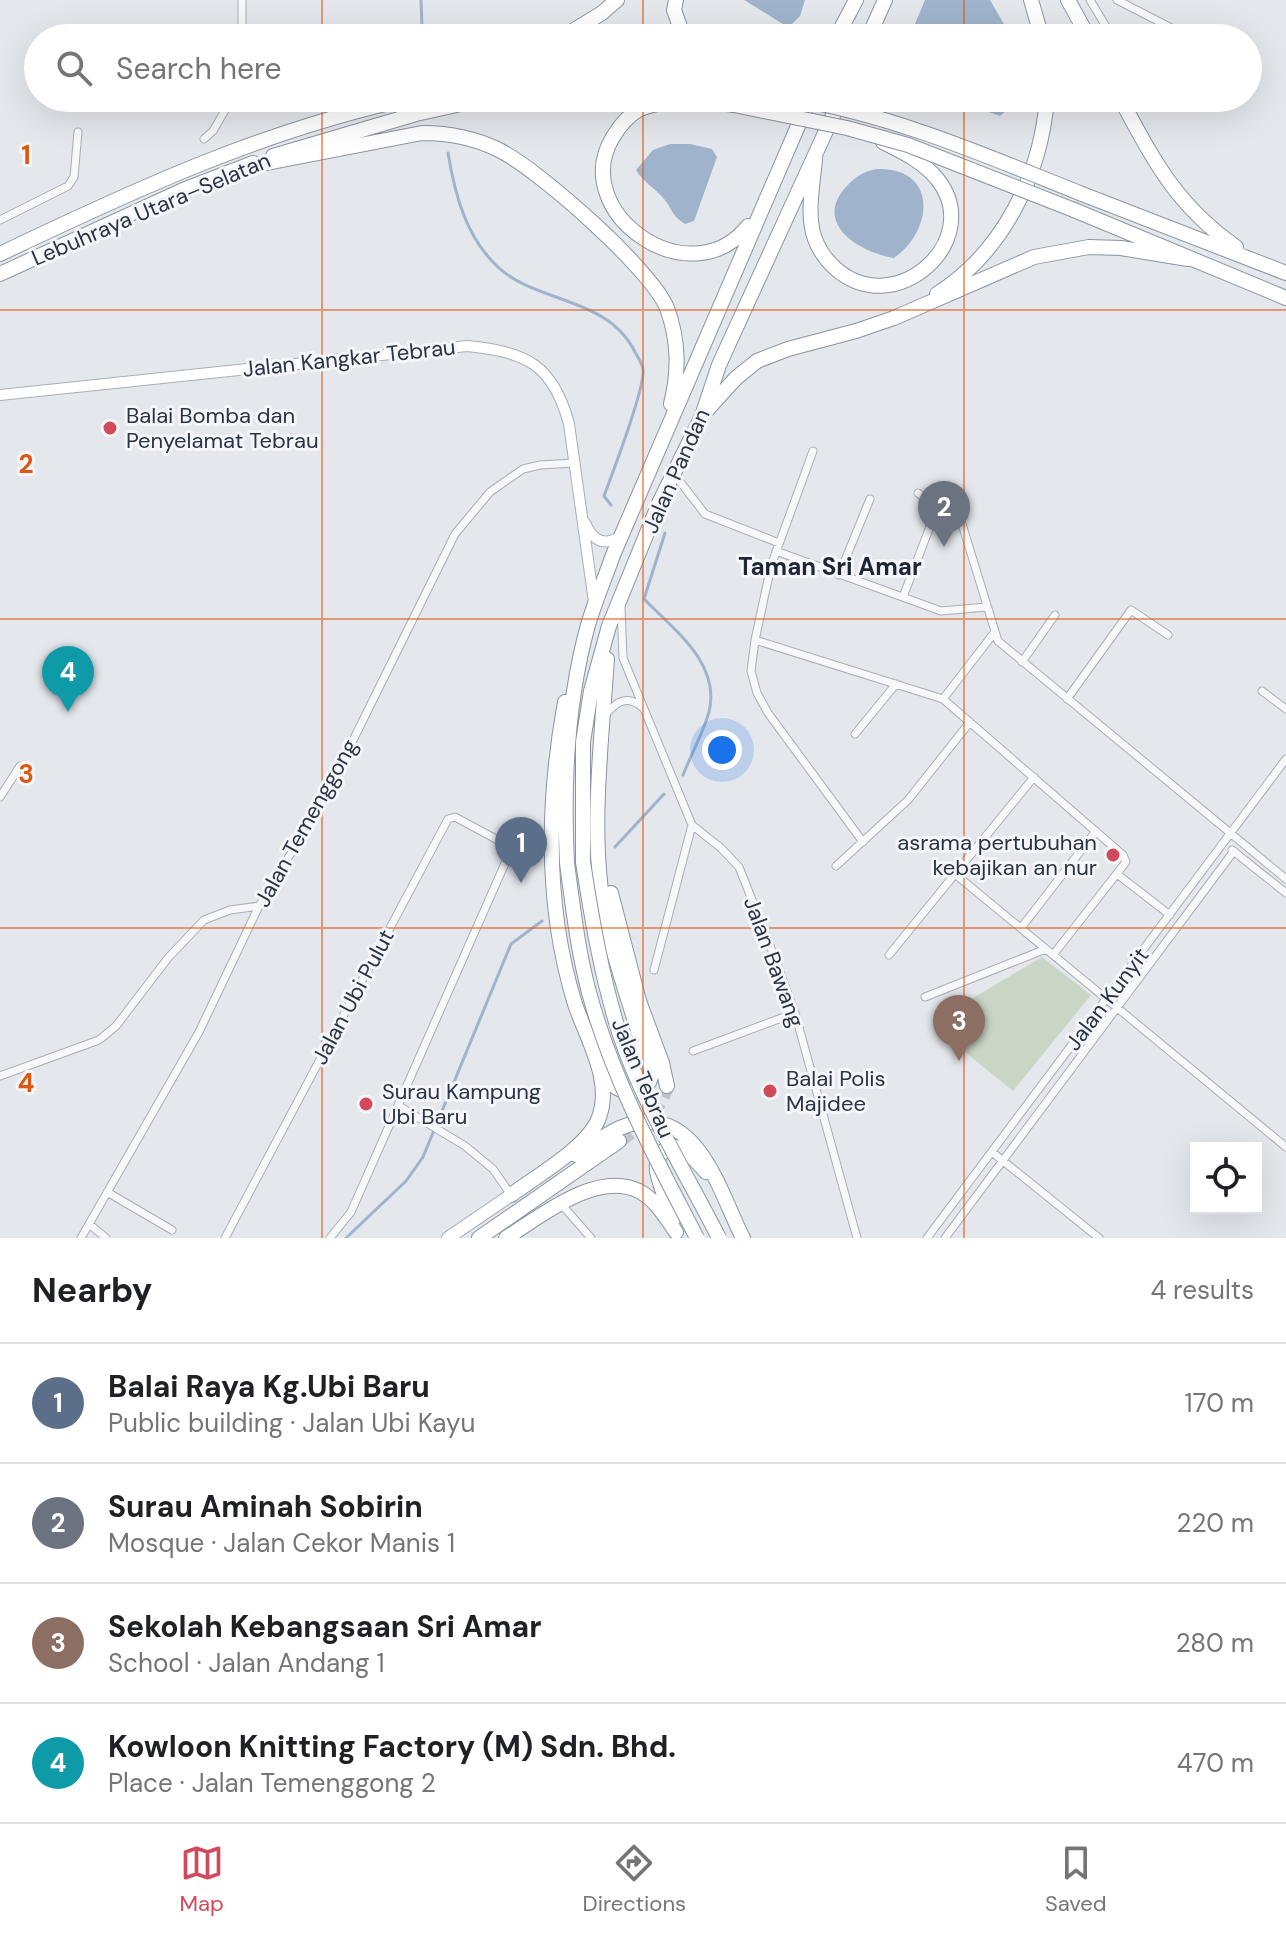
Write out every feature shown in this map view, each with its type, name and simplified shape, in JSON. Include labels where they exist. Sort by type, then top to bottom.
[{"type":"highway","points":[[584,24],[617,0]]},
{"type":"highway","points":[[676,0],[674,10],[679,24]]},
{"type":"highway","points":[[839,24],[844,0]]},
{"type":"highway","points":[[843,24],[856,0]]},
{"type":"highway","points":[[874,24],[885,0]]},
{"type":"highway","points":[[1031,0],[1038,24]]},
{"type":"highway","points":[[1068,0],[1081,24]]},
{"type":"highway","name":"Lebuhraya Utara–Selatan","points":[[0,254],[176,172],[349,112]]},
{"type":"highway","name":"Lebuhraya Utara–Selatan","points":[[0,274],[168,196],[296,147],[429,112]]},
{"type":"highway","points":[[637,112],[617,130],[609,144],[602,175],[610,201],[636,232],[651,244],[675,254],[694,254],[726,246],[738,239],[760,211]]},
{"type":"highway","points":[[765,112],[872,136],[934,154],[1286,298]]},
{"type":"highway","name":"Jalan Pandan","points":[[567,863],[568,749],[575,688],[589,624],[621,536],[804,112]]},
{"type":"highway","name":"Jalan Pandan","points":[[583,862],[583,742],[591,691],[609,626],[702,416],[719,365],[834,112]]},
{"type":"highway","points":[[852,112],[936,136],[1286,273]]},
{"type":"highway","points":[[894,318],[954,283],[997,239],[1012,217],[1039,151],[1046,112]]},
{"type":"highway","points":[[1128,112],[1181,200],[1212,231],[1256,262]]},
{"type":"highway","points":[[245,167],[422,133],[466,138],[497,149],[527,166],[648,278],[665,305],[678,354],[676,383],[660,448]]},
{"type":"highway","points":[[816,150],[811,215],[815,241],[831,264],[857,283],[886,287],[902,283],[929,266],[945,243],[950,217],[946,193],[930,171],[912,157],[872,136]]},
{"type":"highway","points":[[702,416],[736,378],[757,361],[894,318],[1034,257],[1089,247],[1121,248],[1188,259]]},
{"type":"highway","points":[[511,1195],[588,1136],[598,1121],[603,1101],[604,1082],[574,1001],[559,932],[552,864],[552,802],[566,695],[575,658],[589,624]]},
{"type":"highway","points":[[591,1048],[615,1086],[623,1091],[637,1091],[647,1085],[651,1067],[630,1012],[605,919],[597,853],[598,773],[609,626]]},
{"type":"highway","points":[[599,821],[614,910],[667,1086]]},
{"type":"highway","name":"Jalan Tebrau","points":[[583,862],[593,925],[621,1036],[650,1102],[719,1238]]},
{"type":"highway","name":"Jalan Tebrau","points":[[567,863],[576,931],[590,996],[606,1045],[633,1109],[697,1238]]},
{"type":"highway","points":[[511,1195],[616,1130],[643,1122],[664,1126],[692,1142],[707,1160],[743,1238]]},
{"type":"highway","points":[[479,1238],[619,1141]]},
{"type":"highway","points":[[678,1235],[657,1170],[658,1158],[665,1149],[672,1146],[681,1148],[717,1184]]},
{"type":"highway","points":[[506,1238],[599,1186],[619,1185],[639,1191],[653,1201],[678,1235]]},
{"type":"main road","points":[[448,1238],[511,1195]]},
{"type":"street","points":[[242,0],[242,24]]},
{"type":"street","points":[[1090,0],[1105,24]]},
{"type":"street","points":[[1117,0],[1164,24]]},
{"type":"street","points":[[204,139],[213,131],[224,112]]},
{"type":"street","points":[[0,220],[68,186],[74,177],[78,132]]},
{"type":"street","name":"Jalan Kangkar Tebrau","points":[[0,395],[406,350],[467,346],[500,349],[521,356],[555,384],[569,424],[595,608]]},
{"type":"street","points":[[813,451],[778,547],[763,599],[751,671],[757,693],[768,713],[863,842]]},
{"type":"street","name":"Jalan Temenggong","points":[[81,1238],[199,1032],[259,906],[325,797],[455,534],[490,492],[523,469],[574,463]]},
{"type":"street","points":[[674,474],[705,514],[839,575],[950,612],[986,607]]},
{"type":"street","points":[[903,597],[936,511],[935,505],[918,493]]},
{"type":"street","points":[[839,575],[870,499]]},
{"type":"street","points":[[581,514],[596,539],[610,543],[621,536]]},
{"type":"street","points":[[962,524],[998,641],[1286,879]]},
{"type":"street","name":"Jalan Bawang","points":[[622,597],[620,630],[623,658],[692,825],[739,867],[795,1013],[857,1238]]},
{"type":"street","points":[[1067,699],[1131,610],[1168,635]]},
{"type":"street","points":[[1022,662],[1055,615]]},
{"type":"street","points":[[943,699],[994,633]]},
{"type":"street","points":[[755,640],[943,699],[1123,855],[1126,862],[1117,874],[1050,952],[925,997]]},
{"type":"street","points":[[855,734],[896,684]]},
{"type":"street","points":[[1262,691],[1286,709]]},
{"type":"street","points":[[603,719],[615,705],[626,699],[635,701],[645,710]]},
{"type":"street","points":[[836,866],[908,800],[970,722]]},
{"type":"street","name":"Jalan Kunyit","points":[[927,1238],[1230,835],[1282,771],[1286,759]]},
{"type":"street","points":[[0,797],[20,766]]},
{"type":"street","points":[[889,955],[1034,777]]},
{"type":"street","name":"Jalan Ubi Pulut","points":[[225,1238],[448,819],[455,817],[510,848],[399,1106]]},
{"type":"street","points":[[654,970],[692,825]]},
{"type":"street","points":[[1021,928],[1096,831]]},
{"type":"street","points":[[1230,835],[1234,851]]},
{"type":"street","points":[[1224,844],[1286,893]]},
{"type":"street","name":"Jalan Kunyit","points":[[945,1238],[1234,851]]},
{"type":"street","points":[[1222,866],[1237,862],[1249,864]]},
{"type":"street","points":[[955,874],[1286,1147]]},
{"type":"street","points":[[1117,874],[1170,915]]},
{"type":"street","points":[[0,1076],[99,1040],[116,1026],[168,958],[204,920],[230,910],[259,906]]},
{"type":"street","points":[[693,1051],[795,1013]]},
{"type":"street","points":[[330,1238],[351,1212],[399,1106],[490,1166],[511,1195]]},
{"type":"street","points":[[992,1152],[1099,1238]]},
{"type":"street","points":[[107,1192],[172,1230]]},
{"type":"street","points":[[562,1205],[591,1238]]},
{"type":"street","points":[[89,1224],[106,1238]]},
{"type":"green space","points":[[1042,957],[1091,995],[1013,1091],[960,1048],[978,1028],[958,1007]]},
{"type":"water","points":[[744,0],[805,0],[800,16],[792,24],[783,24]]},
{"type":"water","points":[[925,0],[990,0],[1004,24],[915,24]]},
{"type":"water","points":[[670,144],[712,149],[717,157],[694,221],[685,224],[636,170],[653,150]]},
{"type":"water","points":[[877,169],[897,171],[911,178],[920,189],[923,202],[917,232],[894,258],[868,250],[845,235],[835,214],[837,201],[848,184],[863,173]]},
{"type":"waterway","points":[[421,0],[422,24]]},
{"type":"waterway","points":[[448,153],[454,184],[470,230],[499,268],[532,288],[590,310],[608,321],[623,334],[641,363],[643,379],[604,496],[611,505]]},
{"type":"waterway","points":[[665,533],[644,599],[681,635],[702,663],[711,694],[709,712],[683,775]]},
{"type":"waterway","points":[[615,847],[664,794]]},
{"type":"waterway","points":[[346,1238],[406,1181],[423,1157],[511,944],[542,921]]},
{"type":"tunnel","points":[[619,1141],[654,1111],[667,1086]]},
{"type":"place","name":"Balai Bomba dan Penyelamat Tebrau","points":[[110,428]]},
{"type":"place","name":"Surau Aminah Sobirin","points":[[944,547]]},
{"type":"place","name":"Kowloon Knitting Factory (M) Sdn. Bhd.","points":[[68,712]]},
{"type":"place","name":"asrama pertubuhan kebajikan an nur","points":[[1113,855]]},
{"type":"place","name":"Balai Raya Kg.Ubi Baru","points":[[521,883]]},
{"type":"place","name":"Sekolah Kebangsaan Sri Amar","points":[[959,1061]]},
{"type":"place","name":"Balai Polis Majidee","points":[[770,1091]]},
{"type":"place","name":"Surau Kampung Ubi Baru","points":[[366,1104]]},
{"type":"district","name":"Taman Sri Amar","points":[[830,566]]}]
